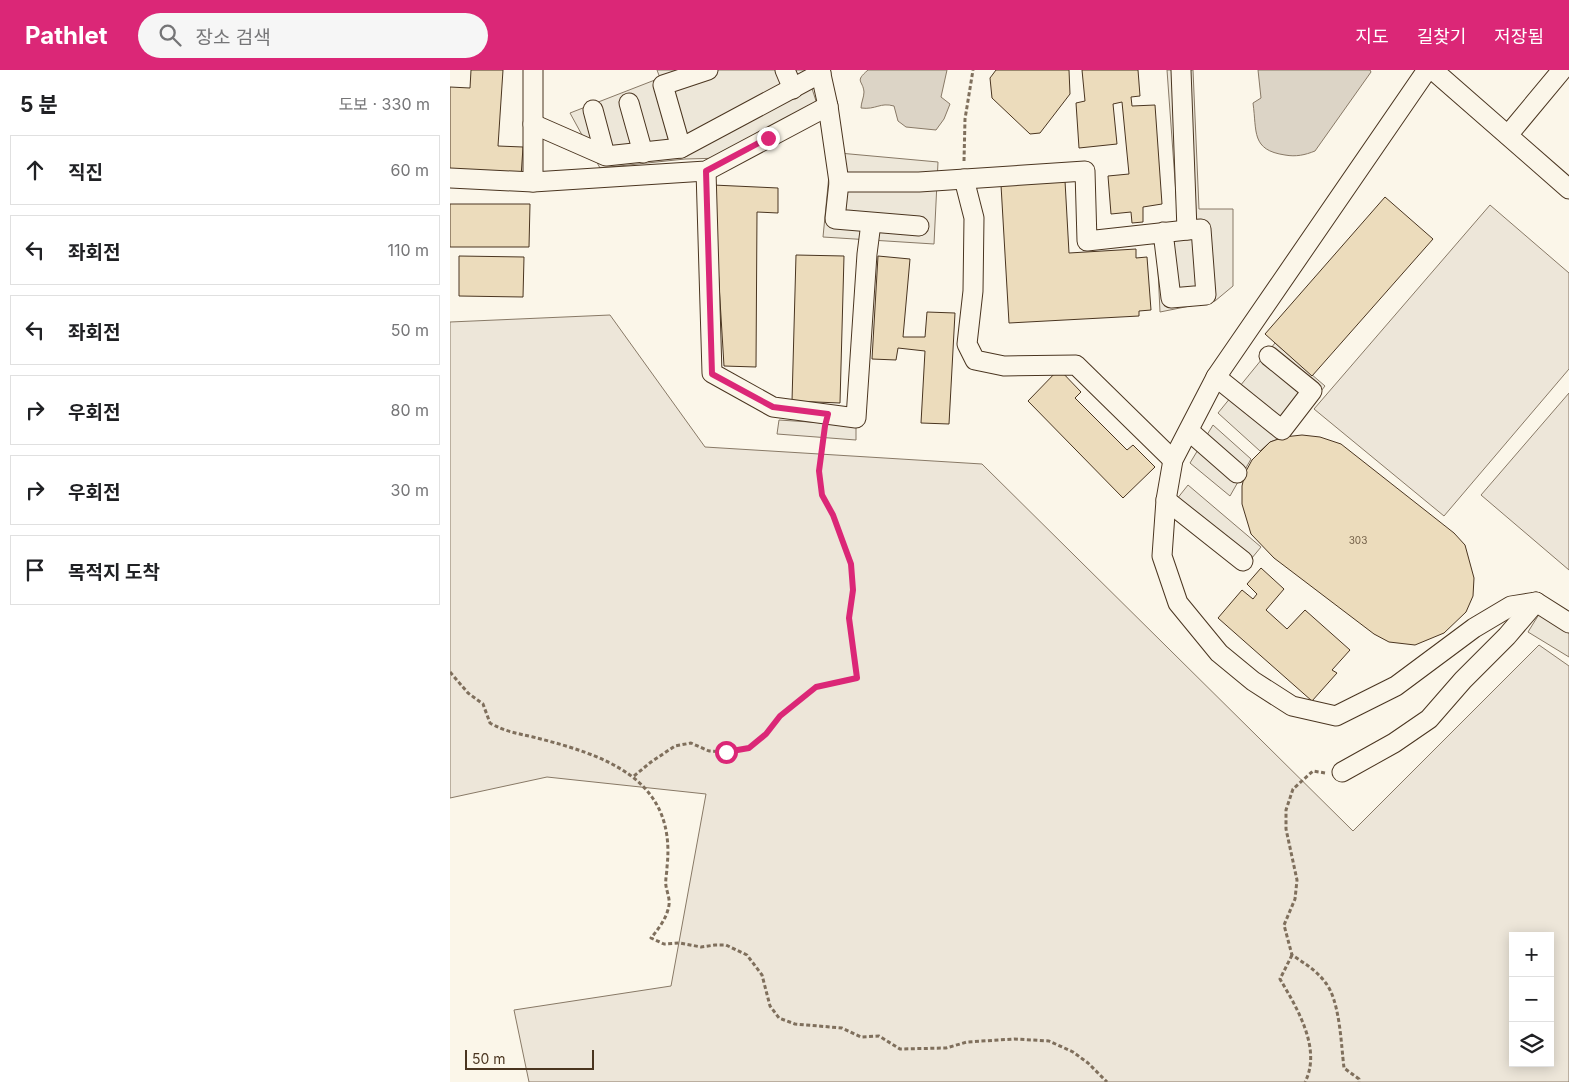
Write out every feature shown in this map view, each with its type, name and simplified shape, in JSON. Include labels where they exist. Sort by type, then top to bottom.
[{"type":"street","points":[[533,70],[533,182]]},
{"type":"street","points":[[681,148],[663,85],[708,70]]},
{"type":"street","points":[[785,70],[793,89]]},
{"type":"street","points":[[1181,70],[1187,230]]},
{"type":"street","points":[[1427,70],[1216,377],[1174,460],[1166,500],[1162,556],[1178,602],[1219,653],[1253,681],[1292,706],[1336,716],[1396,686],[1474,628],[1511,606],[1536,602],[1569,624]]},
{"type":"street","points":[[1433,70],[1569,189]]},
{"type":"street","points":[[1508,135],[1562,70]]},
{"type":"street","points":[[533,124],[605,155],[681,148],[793,89],[820,71],[828,106],[839,182],[835,218],[919,226]]},
{"type":"street","points":[[629,103],[643,152]]},
{"type":"street","points":[[450,178],[533,182],[706,171],[828,106]]},
{"type":"street","points":[[593,110],[605,155]]},
{"type":"street","points":[[706,171],[712,374],[773,407],[856,418],[867,254],[871,222]]},
{"type":"street","points":[[839,182],[919,182],[1085,171],[1088,241],[1163,232],[1201,229],[1206,295],[1171,298],[1163,232]]},
{"type":"street","points":[[964,179],[974,218],[973,291],[968,344],[975,360],[1004,366],[1076,365],[1174,460]]},
{"type":"street","points":[[1216,377],[1282,430],[1312,392],[1269,356]]},
{"type":"street","points":[[1189,431],[1237,473]]},
{"type":"street","points":[[1166,500],[1243,561]]},
{"type":"street","points":[[1342,772],[1394,743],[1429,719],[1463,680],[1507,636],[1536,602]]},
{"type":"path","points":[[964,179],[965,119],[973,70]]},
{"type":"path","points":[[634,776],[675,746],[691,744],[709,751],[726,752],[749,748],[766,734],[780,716],[816,687],[857,678],[849,618],[853,590],[851,564],[833,515],[822,495],[819,471],[828,414]]},
{"type":"path","points":[[450,672],[468,693],[483,704],[490,723],[505,731],[571,748],[616,765],[634,776],[655,802],[662,818],[666,836],[668,856],[666,884],[670,904],[664,920],[651,938],[664,944],[680,943],[700,947],[715,944],[726,945],[747,955],[762,975],[770,1006],[779,1018],[795,1024],[842,1028],[861,1037],[879,1036],[900,1049],[946,1048],[967,1042],[1014,1039],[1049,1041],[1073,1052],[1088,1063],[1107,1082]]},
{"type":"path","points":[[1305,1082],[1311,1052],[1305,1029],[1293,1000],[1280,979],[1292,955],[1284,925],[1295,899],[1296,880],[1286,829],[1286,810],[1293,789],[1313,772],[1338,774],[1342,772]]},
{"type":"path","points":[[1292,955],[1312,968],[1327,983],[1337,1005],[1344,1068],[1359,1079],[1359,1082]]},
{"type":"shaded area","points":[[657,70],[806,70],[817,104],[723,158],[685,159],[600,168],[570,113],[660,78]]},
{"type":"shaded area","points":[[868,70],[947,70],[941,97],[950,104],[944,119],[936,130],[906,127],[898,121],[894,106],[885,105],[861,108],[864,92],[860,79]]},
{"type":"shaded area","points":[[1167,70],[1193,70],[1199,209],[1233,209],[1233,286],[1215,301],[1160,312],[1156,228],[1178,222]]},
{"type":"shaded area","points":[[1258,70],[1370,70],[1371,72],[1315,151],[1293,156],[1274,153],[1266,149],[1258,138],[1253,103],[1261,98]]},
{"type":"shaded area","points":[[828,152],[938,162],[934,244],[823,237],[829,175]]},
{"type":"shaded area","points":[[1490,205],[1569,273],[1569,369],[1444,516],[1314,409]]},
{"type":"shaded area","points":[[610,315],[705,447],[982,464],[1353,831],[1539,645],[1569,666],[1569,1082],[529,1082],[514,1010],[671,986],[706,794],[547,777],[450,798],[450,322]]},
{"type":"shaded area","points":[[1275,343],[1325,386],[1284,437],[1270,442],[1260,451],[1218,413]]},
{"type":"shaded area","points":[[1569,393],[1569,570],[1481,495]]},
{"type":"shaded area","points":[[779,420],[856,425],[856,440],[777,434]]},
{"type":"shaded area","points":[[1213,425],[1251,459],[1230,496],[1190,463]]},
{"type":"shaded area","points":[[1188,485],[1261,547],[1242,570],[1169,509]]},
{"type":"shaded area","points":[[1546,603],[1569,617],[1569,657],[1528,632]]},
{"type":"building","points":[[471,70],[503,70],[498,146],[523,147],[521,177],[450,173],[450,87],[470,88]]},
{"type":"building","points":[[996,70],[1069,70],[1070,94],[1040,133],[1030,134],[992,98],[990,78]]},
{"type":"building","points":[[1082,70],[1138,70],[1140,96],[1131,97],[1132,106],[1155,105],[1162,204],[1143,207],[1143,222],[1132,223],[1131,212],[1111,214],[1108,176],[1129,174],[1122,102],[1113,104],[1117,144],[1079,148],[1076,103],[1085,101]]},
{"type":"building","points":[[1065,181],[1069,253],[1136,249],[1136,258],[1147,257],[1151,310],[1139,311],[1139,316],[1009,323],[1001,185]]},
{"type":"building","points":[[713,185],[778,188],[778,213],[757,212],[756,367],[724,366]]},
{"type":"building","points":[[1385,197],[1433,239],[1312,376],[1265,334]]},
{"type":"building","points":[[450,204],[530,204],[529,247],[450,247]]},
{"type":"building","points":[[796,255],[844,256],[840,403],[792,401]]},
{"type":"building","points":[[459,256],[524,257],[523,297],[459,296]]},
{"type":"building","points":[[878,256],[910,259],[903,337],[925,337],[927,312],[955,313],[949,424],[921,423],[925,351],[898,348],[896,360],[872,359]]},
{"type":"building","points":[[1059,369],[1081,392],[1075,398],[1127,450],[1133,445],[1155,467],[1123,498],[1028,401]]},
{"type":"building","points":[[1302,435],[1320,437],[1341,444],[1454,533],[1465,545],[1474,578],[1473,596],[1466,612],[1444,633],[1415,645],[1389,642],[1374,634],[1274,558],[1251,534],[1242,504],[1242,486],[1245,473],[1252,460],[1270,442],[1284,437]]},
{"type":"building","points":[[1261,568],[1284,589],[1266,610],[1287,629],[1305,610],[1350,650],[1332,670],[1337,673],[1312,701],[1218,618],[1242,590],[1253,599],[1257,594],[1247,584]]},
{"type":"route","points":[[726,752],[749,748],[766,734],[780,716],[816,687],[857,678],[849,618],[853,590],[851,564],[833,515],[822,495],[819,471],[828,414],[773,407],[712,374],[706,171],[768,138]]}]
